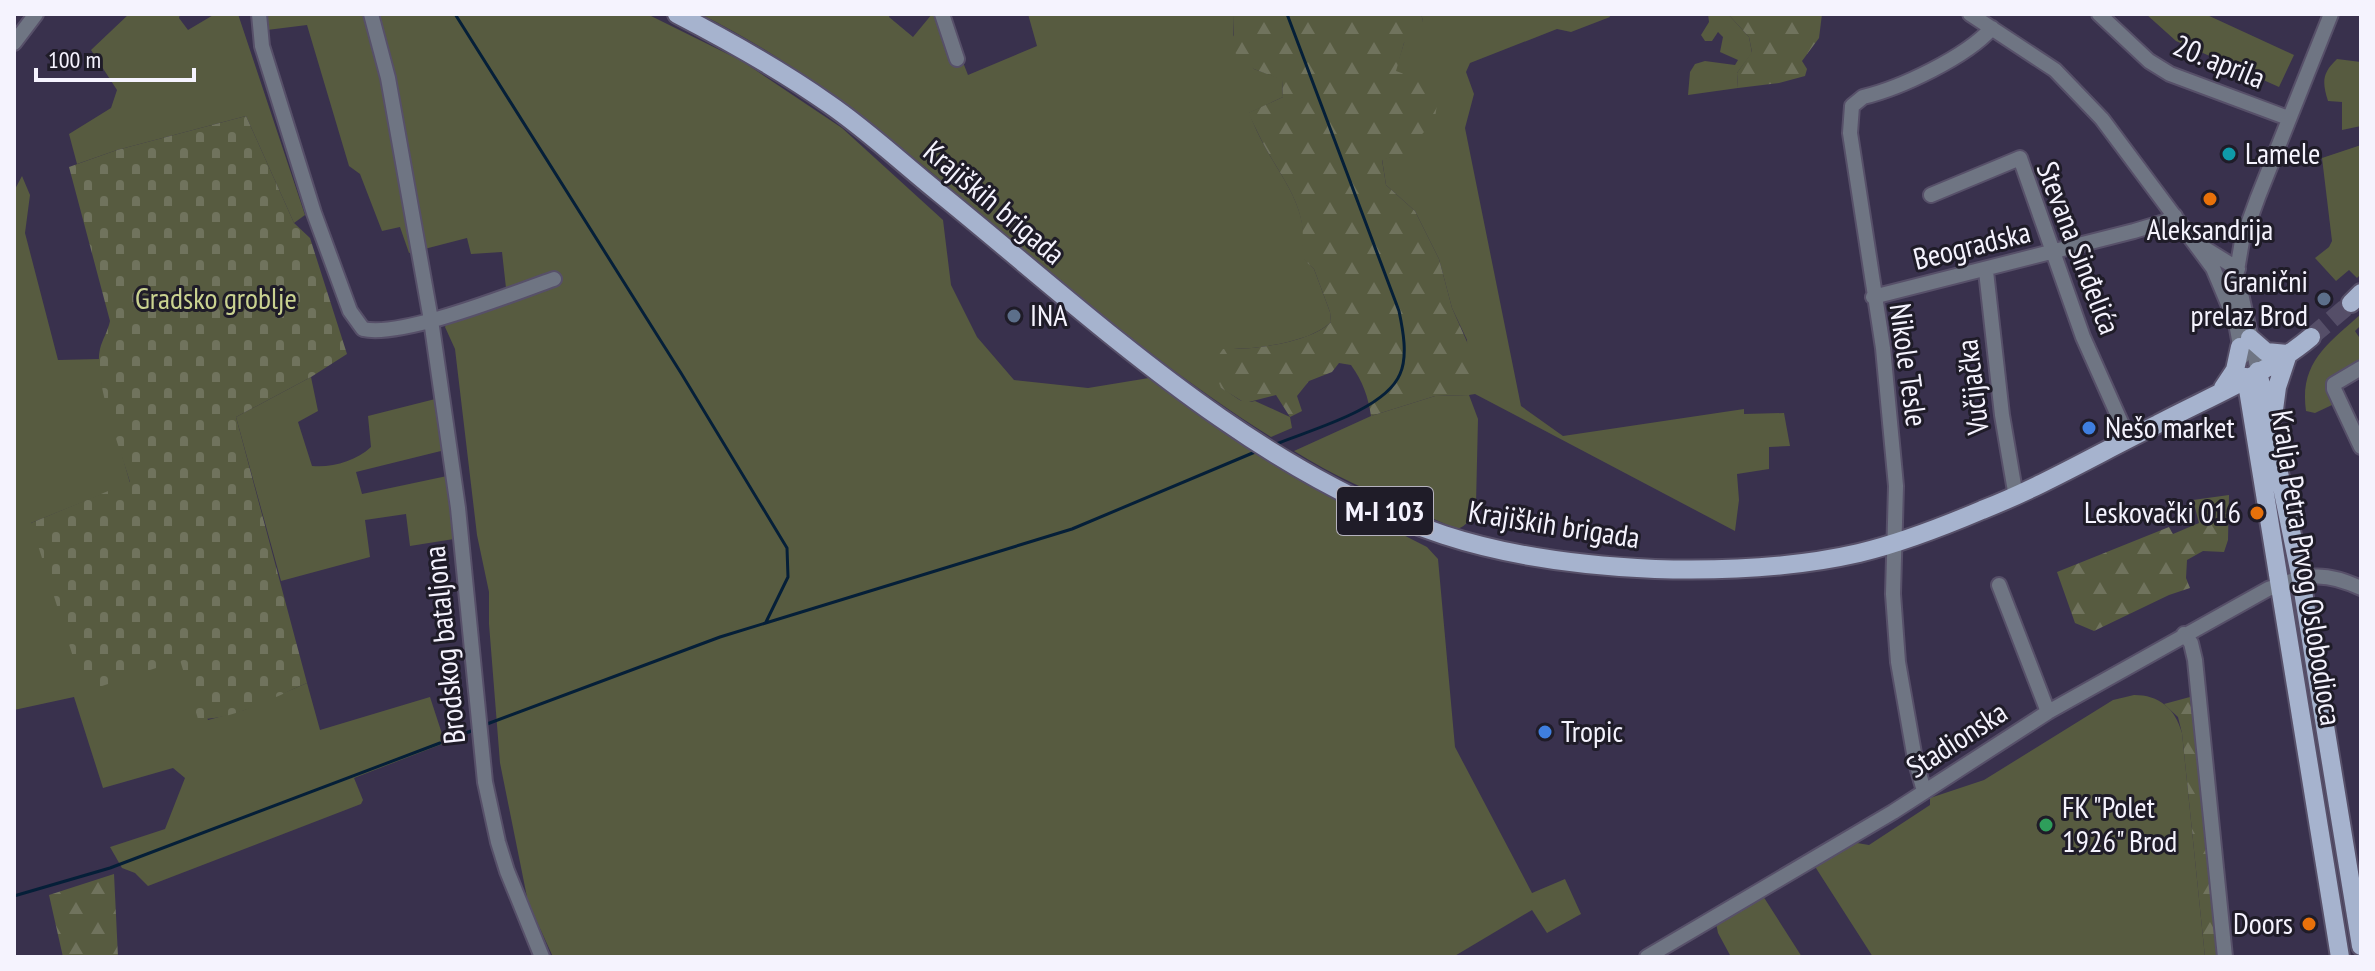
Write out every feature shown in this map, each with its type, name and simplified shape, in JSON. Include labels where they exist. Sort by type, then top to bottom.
[{"type":"main road","name":"Krajiških brigada","points":[[677,14],[737,45],[831,105],[1106,332],[1263,446],[1327,483],[1390,513],[1445,535],[1480,544],[1558,560],[1624,567],[1749,567],[1838,557],[1895,542],[2016,497],[2252,374]]},
{"type":"main road","name":"M-I 103","points":[[2252,374],[2311,337]]},
{"type":"main road","points":[[2210,397],[2223,387],[2235,370],[2245,342],[2266,352],[2288,354],[2277,387],[2273,449]]},
{"type":"main road","name":"Kralja Petra Prvog Oslobodioca","points":[[2252,374],[2254,423],[2340,957]]},
{"type":"main road","name":"Kralja Petra Prvog Oslobodioca","points":[[2252,374],[2273,449],[2301,579],[2361,946]]},
{"type":"main road","points":[[2210,397],[2231,399],[2244,409],[2254,423]]},
{"type":"street","points":[[14,43],[36,14]]},
{"type":"street","points":[[259,14],[262,46],[314,213],[355,320],[363,329],[376,332],[431,320],[554,279]]},
{"type":"street","points":[[942,14],[957,59]]},
{"type":"street","points":[[1970,14],[2041,59],[2080,94],[2131,155],[2192,240],[2214,262],[2245,342]]},
{"type":"street","name":"20. aprila","points":[[2099,14],[2149,61],[2170,74],[2288,118]]},
{"type":"street","points":[[2320,14],[2325,29]]},
{"type":"street","points":[[2234,318],[2233,288],[2242,241],[2331,14]]},
{"type":"street","name":"Brodskog bataljona","points":[[371,15],[388,78],[431,320],[458,508],[485,782],[507,871],[542,957]]},
{"type":"street","name":"Nikole Tesle","points":[[1924,791],[1915,759],[1898,662],[1893,594],[1896,486],[1883,348],[1850,133],[1852,106],[1863,97],[1952,60],[1982,40],[1992,28]]},
{"type":"street","name":"Stevana Sinđelića","points":[[1931,195],[2020,158],[2087,347],[2128,438]]},
{"type":"street","name":"Beogradska","points":[[1873,297],[1986,271],[2164,222],[2175,216]]},
{"type":"street","points":[[2214,262],[2242,241]]},
{"type":"street","points":[[2214,262],[2238,269]]},
{"type":"street","points":[[2238,269],[2245,342],[2252,374]]},
{"type":"street","name":"Vučijačka","points":[[1986,271],[2002,415],[2016,497]]},
{"type":"street","points":[[2361,368],[2334,384],[2361,447]]},
{"type":"street","name":"Stadionska","points":[[1647,957],[1671,951],[2048,712],[2184,634],[2280,585],[2301,579],[2331,576],[2361,588]]},
{"type":"street","points":[[1999,585],[2048,712]]},
{"type":"street","points":[[2184,634],[2191,643],[2195,660],[2225,957]]},
{"type":"green space","points":[[129,14],[180,14],[179,18],[188,30],[215,14],[238,14],[305,215],[294,223],[246,116],[117,150],[77,164],[69,134],[111,108],[117,90],[91,50]]},
{"type":"green space","points":[[268,14],[647,14],[742,61],[842,128],[943,220],[951,285],[977,337],[1014,380],[1088,388],[1155,377],[1253,448],[1368,517],[1427,547],[1438,559],[1455,747],[1532,893],[1565,879],[1581,914],[1547,933],[1532,910],[1453,957],[553,957],[528,902],[500,763],[489,592],[477,535],[455,349],[445,327],[454,306],[506,288],[502,252],[471,254],[467,238],[409,253],[400,227],[382,231],[360,174],[349,166],[307,25],[267,30]]},
{"type":"green space","points":[[700,14],[890,14],[889,17],[913,37],[932,14],[944,14],[968,75],[1037,46],[1028,14],[1233,14],[1233,35],[1254,69],[1282,79],[1283,97],[1249,113],[1294,198],[1303,226],[1301,256],[1314,269],[1331,322],[1295,340],[1223,349],[1221,388],[1240,400],[1255,401],[1290,417],[1292,428],[1271,437],[1200,390],[1099,312],[857,113],[781,60]]},
{"type":"green space","points":[[1233,14],[1421,14],[1423,21],[1418,37],[1404,43],[1396,71],[1434,85],[1438,97],[1434,125],[1409,150],[1382,160],[1386,185],[1415,211],[1439,259],[1452,308],[1471,351],[1469,362],[1476,366],[1476,387],[1469,395],[1435,396],[1371,416],[1364,389],[1355,371],[1351,365],[1339,363],[1332,372],[1309,381],[1297,396],[1302,411],[1290,417],[1276,395],[1245,403],[1221,388],[1212,365],[1223,349],[1295,340],[1331,322],[1314,269],[1300,256],[1302,226],[1294,198],[1248,113],[1283,97],[1282,80],[1254,69],[1234,52]]},
{"type":"green space","points":[[1421,14],[1609,14],[1610,17],[1571,32],[1557,29],[1470,63],[1466,72],[1474,94],[1465,128],[1521,406],[1563,436],[1744,409],[1744,414],[1784,413],[1790,446],[1769,447],[1769,469],[1737,474],[1739,500],[1735,531],[1475,394],[1469,395],[1467,340],[1452,308],[1439,259],[1415,211],[1386,185],[1382,159],[1405,150],[1421,132],[1395,71],[1404,43],[1423,21]]},
{"type":"green space","points":[[1708,14],[1728,14],[1749,37],[1752,53],[1737,73],[1738,88],[1688,95],[1690,72],[1695,64],[1705,61],[1735,65],[1738,60],[1720,52],[1723,37],[1718,32],[1712,41],[1705,41],[1701,35],[1709,22]]},
{"type":"green space","points":[[1728,14],[1822,14],[1819,38],[1802,61],[1807,69],[1805,76],[1738,88],[1737,73],[1752,52],[1749,37]]},
{"type":"green space","points":[[2146,14],[2205,14],[2294,55],[2279,87],[2176,41]]},
{"type":"green space","points":[[2337,59],[2361,62],[2361,126],[2342,130],[2342,102],[2328,101],[2324,83],[2328,69]]},
{"type":"green space","name":"Gradsko groblje","points":[[246,116],[294,223],[310,238],[347,354],[236,417],[307,683],[240,712],[198,719],[180,660],[84,692],[31,523],[130,482],[100,378],[100,349],[110,321],[69,167],[117,150]]},
{"type":"green space","points":[[2361,145],[2361,274],[2357,278],[2349,270],[2336,281],[2315,258],[2332,241],[2322,158]]},
{"type":"green space","points":[[22,176],[30,195],[25,233],[58,360],[100,359],[102,385],[130,483],[31,523],[180,659],[208,720],[244,710],[307,683],[320,730],[430,697],[445,743],[354,778],[363,800],[361,804],[148,886],[135,873],[122,868],[110,847],[165,829],[185,778],[173,768],[103,788],[74,697],[14,710],[14,191]]},
{"type":"green space","points":[[2361,314],[2361,325],[2355,331],[2361,340],[2361,363],[2329,387],[2332,405],[2315,413],[2306,411],[2307,379],[2312,366],[2328,345]]},
{"type":"green space","points":[[311,377],[318,411],[298,422],[312,466],[343,462],[371,447],[368,416],[447,396],[445,450],[356,472],[362,494],[447,476],[454,539],[410,546],[406,514],[365,520],[370,557],[281,581],[236,417]]},
{"type":"green space","points":[[1469,395],[1478,419],[1476,504],[1470,520],[1457,529],[1353,483],[1294,451],[1371,416],[1435,396]]},
{"type":"green space","points":[[2229,495],[2228,540],[2224,552],[2203,551],[2187,560],[2186,578],[2190,588],[2094,631],[2075,623],[2057,572],[2169,527],[2173,534],[2199,523],[2193,500]]},
{"type":"green space","name":"FK \"Polet 1926\" Brod","points":[[2134,695],[2151,697],[2165,705],[2182,733],[2205,957],[1873,957],[1814,865],[1851,842],[1869,845],[1930,805],[1930,798],[1984,780],[2113,700]]},
{"type":"green space","points":[[2190,697],[2220,957],[2205,957],[2182,733],[2178,717],[2164,704]]},
{"type":"green space","points":[[114,874],[118,957],[63,957],[49,895]]},
{"type":"green space","points":[[1763,896],[1802,957],[1731,957],[1716,923]]},
{"type":"waterway","points":[[455,14],[787,548],[788,577],[766,622]]},
{"type":"waterway","points":[[1276,444],[1345,417],[1379,398],[1392,387],[1400,374],[1404,351],[1399,311],[1287,14]]},
{"type":"waterway","points":[[487,724],[720,637],[1072,529],[1255,452]]},
{"type":"waterway","points":[[456,737],[471,731]]},
{"type":"waterway","points":[[14,896],[110,868],[440,743]]},
{"type":"tunnel","points":[[2311,337],[2351,303]]},
{"type":"place","name":"Lamele","points":[[2229,154]]},
{"type":"place","name":"Aleksandrija","points":[[2210,199]]},
{"type":"place","name":"Granični prelaz Brod","points":[[2324,299]]},
{"type":"place","name":"INA","points":[[1014,316]]},
{"type":"place","name":"Nešo market","points":[[2089,428]]},
{"type":"place","name":"Leskovački 016","points":[[2257,513]]},
{"type":"place","name":"Tropic","points":[[1545,732]]},
{"type":"place","name":"FK \"Polet 1926\" Brod","points":[[2046,825]]},
{"type":"place","name":"Doors","points":[[2309,924]]}]
